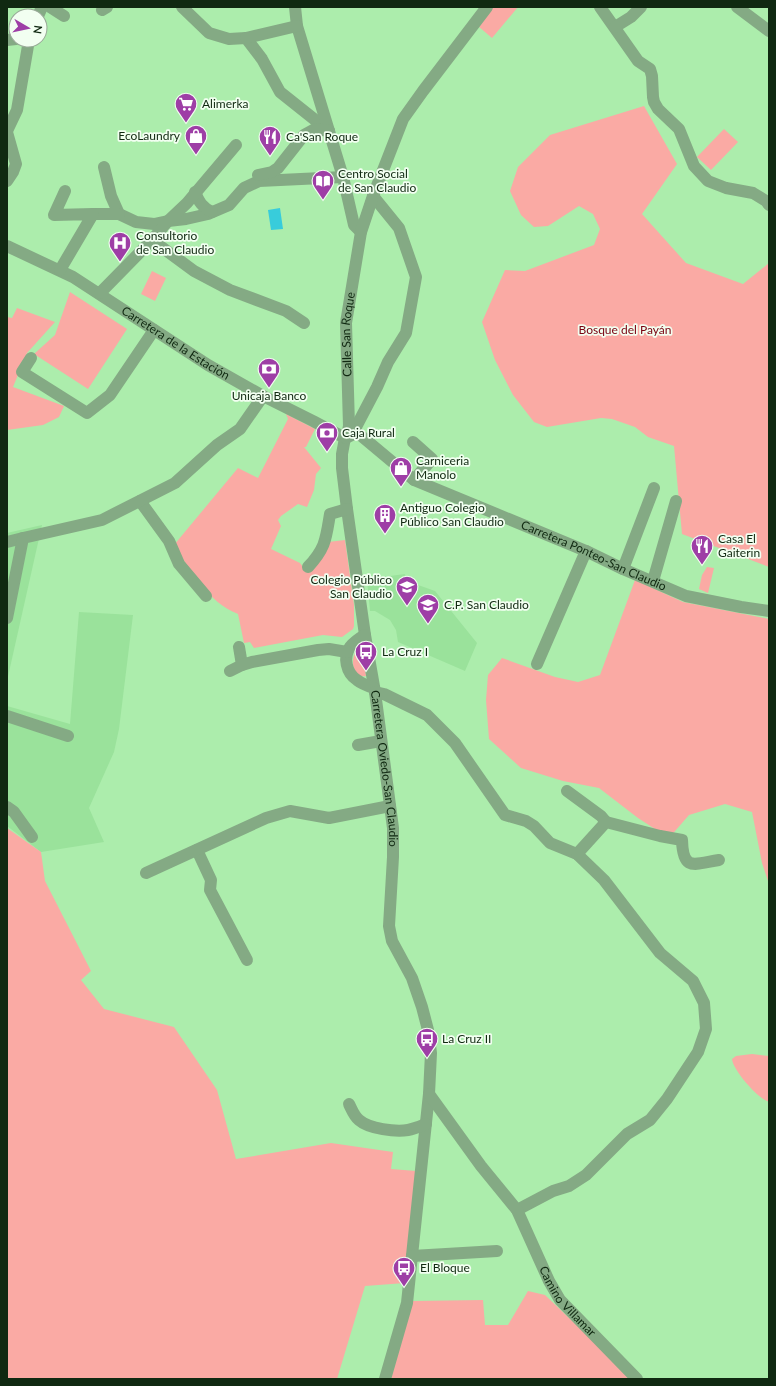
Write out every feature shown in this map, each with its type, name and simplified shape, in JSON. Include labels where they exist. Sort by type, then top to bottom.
[{"type":"street","points":[[50,7],[64,16]]},
{"type":"street","points":[[182,7],[209,33],[229,39],[246,38],[297,26]]},
{"type":"street","points":[[295,7],[297,26],[343,177],[354,225],[360,232]]},
{"type":"street","name":"Calle San Roque","points":[[346,437],[349,426],[346,322],[360,232],[403,120],[423,91],[487,7]]},
{"type":"street","points":[[600,7],[638,61],[650,69],[654,102],[658,109],[680,129],[694,166],[708,181],[726,188],[753,193],[769,205]]},
{"type":"street","points":[[615,27],[631,17],[641,7]]},
{"type":"street","points":[[737,7],[769,31]]},
{"type":"street","points":[[246,38],[262,59],[280,92],[328,131]]},
{"type":"street","points":[[7,181],[16,164],[7,132],[17,110],[28,48]]},
{"type":"street","points":[[65,190],[54,215],[119,214],[136,222],[154,224],[168,220],[192,217],[212,212],[229,205],[256,175],[272,172],[278,168],[304,135],[315,129],[328,131]]},
{"type":"street","points":[[100,294],[152,240],[168,220],[187,203],[236,145]]},
{"type":"street","points":[[104,167],[111,196],[119,214]]},
{"type":"street","points":[[244,188],[258,181],[343,177]]},
{"type":"street","points":[[196,192],[198,201],[204,208],[212,212]]},
{"type":"street","points":[[346,437],[356,427],[388,362],[406,333],[416,277],[400,228],[373,196]]},
{"type":"street","points":[[187,203],[195,210],[212,212]]},
{"type":"street","points":[[187,203],[187,210],[192,217]]},
{"type":"street","points":[[60,270],[93,214]]},
{"type":"street","points":[[152,240],[194,271],[230,290],[286,311],[304,323]]},
{"type":"street","name":"Carretera de la Estación","points":[[7,246],[60,270],[100,294],[208,365],[263,396],[346,437]]},
{"type":"street","points":[[31,358],[22,372],[87,413],[110,395],[154,330]]},
{"type":"street","points":[[7,542],[102,520],[175,483],[217,445],[240,429],[263,396]]},
{"type":"street","name":"Carretera Ponteo-San Claudio","points":[[346,437],[356,433],[359,434],[414,480],[586,551],[623,569],[686,596],[769,611]]},
{"type":"street","name":"Carretera Oviedo-San Claudio","points":[[346,437],[342,454],[342,468],[393,828],[389,926],[392,941],[412,978],[422,1007],[428,1030],[431,1053],[429,1094],[407,1303],[386,1379]]},
{"type":"street","points":[[413,442],[432,459],[414,480]]},
{"type":"street","points":[[623,569],[654,488]]},
{"type":"street","points":[[140,500],[169,541],[179,564],[206,596]]},
{"type":"street","points":[[653,581],[676,501]]},
{"type":"street","points":[[308,567],[315,560],[324,546],[330,514],[347,509]]},
{"type":"street","points":[[7,618],[11,580],[23,538]]},
{"type":"street","points":[[537,664],[586,551]]},
{"type":"street","points":[[365,635],[355,642],[348,652],[347,666],[350,674],[356,680],[374,690],[427,715],[455,743],[505,815],[526,821],[534,826],[550,843],[577,854],[604,880],[660,953],[693,981],[704,1002],[706,1029],[698,1052],[667,1099],[650,1120],[627,1134],[586,1175],[569,1186],[553,1191],[517,1210]]},
{"type":"street","points":[[239,647],[242,665]]},
{"type":"street","points":[[230,672],[242,665],[318,650],[348,652]]},
{"type":"street","points":[[7,716],[68,736]]},
{"type":"street","points":[[358,745],[381,741]]},
{"type":"street","points":[[568,791],[601,816],[606,822],[682,840],[683,855],[689,864],[719,860]]},
{"type":"street","points":[[146,874],[266,818],[290,811],[329,818],[390,806]]},
{"type":"street","points":[[7,807],[14,812],[32,837]]},
{"type":"street","points":[[577,854],[606,822]]},
{"type":"street","points":[[197,850],[211,880],[210,890],[247,960]]},
{"type":"street","name":"Camino Villamar","points":[[429,1094],[481,1166],[517,1210],[549,1281],[560,1300],[638,1379]]},
{"type":"street","points":[[349,1104],[358,1120],[374,1128],[409,1130],[426,1124]]},
{"type":"street","points":[[412,1256],[497,1251]]},
{"type":"shaded area","points":[[42,525],[7,681],[7,533]]},
{"type":"shaded area","name":"C.P. San Claudio","points":[[405,574],[404,580],[435,591],[477,643],[465,671],[398,642],[396,630],[390,620],[375,611],[370,611],[367,579]]},
{"type":"shaded area","points":[[79,612],[133,615],[119,729],[114,752],[89,808],[104,842],[41,852],[7,826],[7,706],[70,724]]},
{"type":"green space","points":[[493,7],[518,7],[492,38],[478,26]]},
{"type":"green space","name":"Bosque del Payán","points":[[644,106],[677,164],[642,214],[686,263],[743,284],[769,263],[769,567],[682,534],[674,446],[648,437],[635,427],[612,419],[601,418],[547,427],[534,422],[513,395],[495,360],[482,322],[505,270],[525,271],[594,245],[600,229],[593,214],[579,206],[548,226],[534,227],[521,215],[510,191],[518,167],[550,135]]},
{"type":"green space","points":[[724,129],[738,142],[711,170],[697,157]]},
{"type":"green space","points":[[152,271],[166,278],[155,301],[141,294]]},
{"type":"green space","points":[[70,292],[127,329],[88,389],[34,354],[55,335]]},
{"type":"green space","points":[[17,308],[55,322],[27,353],[13,387],[64,406],[59,417],[43,425],[7,430],[7,317],[12,318]]},
{"type":"green space","points":[[286,414],[315,429],[306,447],[304,447],[321,468],[316,474],[314,490],[307,507],[298,504],[281,516],[278,520],[281,526],[271,549],[300,563],[303,567],[328,542],[345,540],[354,605],[354,626],[353,629],[342,637],[323,635],[254,648],[250,642],[244,643],[238,614],[227,609],[209,594],[194,576],[174,545],[238,468],[258,478],[288,419]]},
{"type":"green space","points":[[707,567],[714,568],[708,593],[699,589],[702,575]]},
{"type":"green space","points":[[635,580],[683,602],[769,619],[769,884],[762,863],[752,812],[725,804],[689,815],[669,838],[638,818],[599,788],[563,781],[521,768],[489,739],[486,700],[488,675],[502,658],[555,677],[578,682],[600,675]]},
{"type":"green space","points":[[362,646],[366,676],[357,674],[353,665],[355,654]]},
{"type":"green space","points":[[7,828],[41,852],[45,881],[91,971],[81,980],[104,1009],[174,1027],[217,1090],[236,1159],[331,1143],[393,1152],[391,1169],[416,1171],[405,1283],[365,1286],[337,1379],[7,1379]]},
{"type":"green space","points":[[752,1054],[769,1056],[769,1102],[760,1097],[751,1088],[742,1078],[733,1063],[732,1059],[736,1056]]},
{"type":"green space","points":[[528,1291],[545,1295],[633,1379],[391,1379],[413,1301],[483,1300],[485,1325],[508,1325]]},
{"type":"water","points":[[280,208],[283,229],[271,230],[268,210]]},
{"type":"place","name":"Alimerka","points":[[186,124]]},
{"type":"place","name":"EcoLaundry","points":[[196,156]]},
{"type":"place","name":"Ca'San Roque","points":[[270,156]]},
{"type":"place","name":"Centro Social de San Claudio","points":[[323,200]]},
{"type":"place","name":"Consultorio de San Claudio","points":[[120,262]]},
{"type":"place","name":"Unicaja Banco","points":[[269,388]]},
{"type":"place","name":"Caja Rural","points":[[327,452]]},
{"type":"place","name":"Carniceria Manolo","points":[[401,488]]},
{"type":"place","name":"Antiguo Colegio Público San Claudio","points":[[385,534]]},
{"type":"place","name":"Casa El Gaiterin","points":[[702,566]]},
{"type":"place","name":"Colegio Público San Claudio","points":[[407,606]]},
{"type":"place","name":"C.P. San Claudio","points":[[428,624]]},
{"type":"place","name":"La Cruz I","points":[[366,672]]},
{"type":"place","name":"La Cruz II","points":[[427,1058]]},
{"type":"place","name":"El Bloque","points":[[404,1288]]}]
